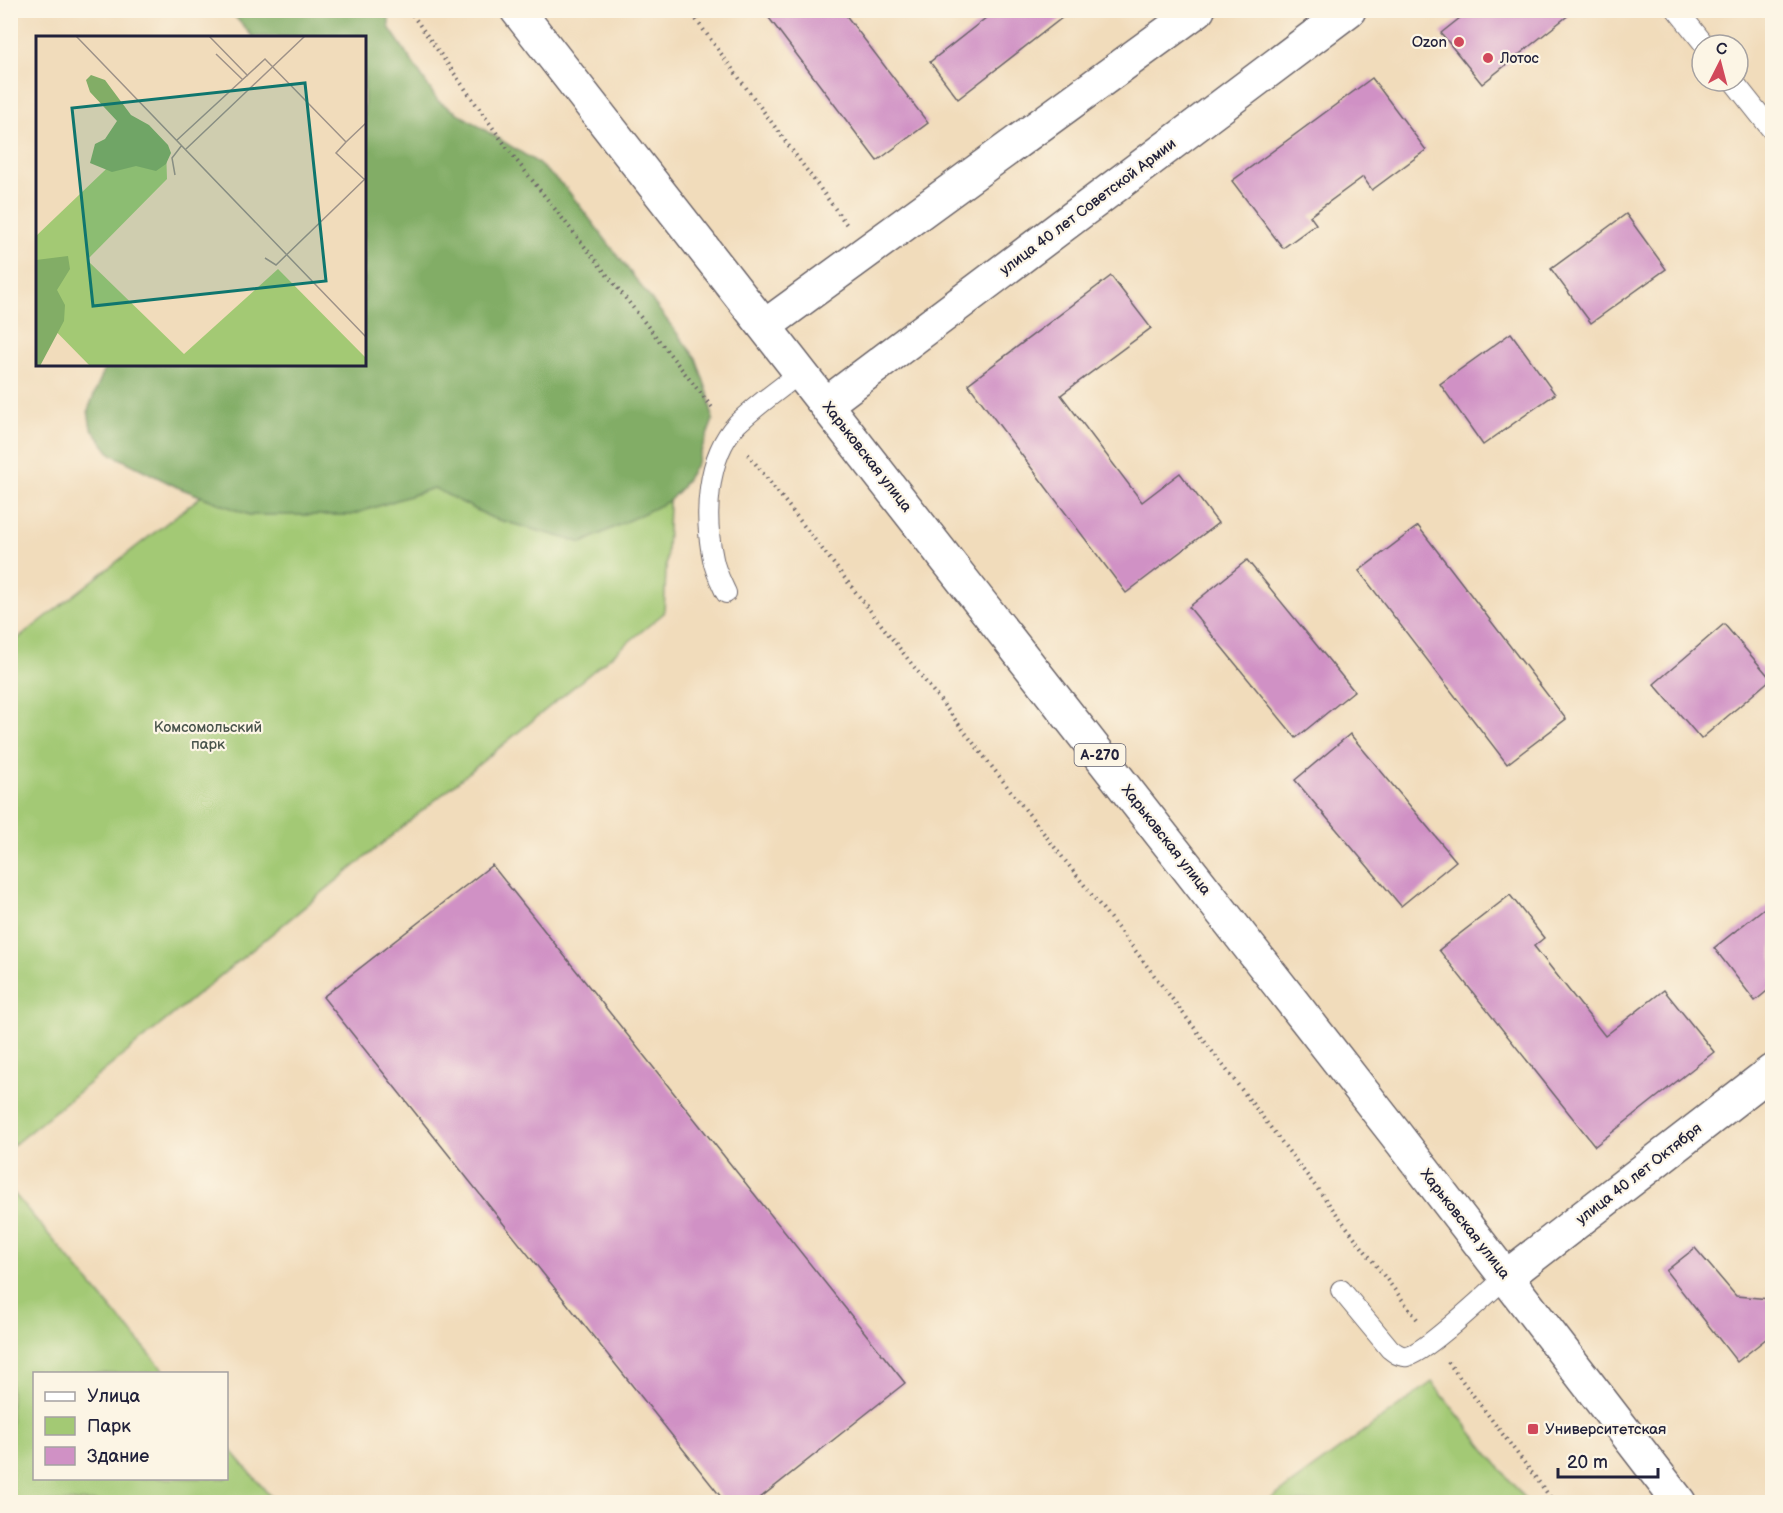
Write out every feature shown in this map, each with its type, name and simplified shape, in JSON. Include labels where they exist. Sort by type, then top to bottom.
[{"type":"main road","name":"Харьковская улица","points":[[517,10],[1506,1277],[1679,1503]]},
{"type":"main road","points":[[765,327],[1198,10]]},
{"type":"main road","name":"улица 40 лет Советской Армии","points":[[826,404],[1349,10]]},
{"type":"main road","name":"улица 40 лет Октября","points":[[1506,1277],[1773,1071]]},
{"type":"lane","points":[[1677,10],[1695,33]]},
{"type":"lane","points":[[1743,93],[1773,130]]},
{"type":"lane","points":[[726,593],[713,560],[710,494],[714,462],[724,441],[737,424],[801,372]]},
{"type":"lane","points":[[1341,1290],[1390,1349],[1399,1355],[1408,1356],[1432,1340],[1506,1277]]},
{"type":"path","points":[[409,10],[513,156],[1134,949],[1392,1285],[1554,1503]]},
{"type":"path","points":[[689,10],[866,253]]},
{"type":"green space","points":[[389,10],[389,27],[438,101],[535,161],[566,188],[696,358],[708,393],[713,420],[696,465],[681,488],[669,501],[582,543],[492,518],[434,488],[351,515],[249,515],[177,487],[111,454],[91,428],[88,410],[106,366],[366,366],[366,36],[252,36],[230,11]]},
{"type":"green space","name":"Комсомольский парк","points":[[540,233],[675,380],[664,613],[11,1147],[11,644]]},
{"type":"green space","points":[[10,1189],[165,1372],[33,1372],[33,1480],[228,1480],[228,1446],[275,1502],[11,1502]]},
{"type":"green space","points":[[1432,1382],[1527,1502],[1267,1502]]},
{"type":"building","points":[[763,10],[842,10],[928,123],[877,161]]},
{"type":"building","points":[[996,10],[1072,10],[958,99],[930,62]]},
{"type":"building","name":"Лотос","points":[[1470,10],[1575,10],[1482,84],[1441,33]]},
{"type":"building","points":[[1372,78],[1426,150],[1372,190],[1363,177],[1310,216],[1316,224],[1283,248],[1232,181]]},
{"type":"building","points":[[1626,214],[1666,269],[1591,323],[1551,269]]},
{"type":"building","points":[[1111,276],[1151,328],[1061,395],[1142,502],[1180,473],[1218,523],[1126,593],[968,384]]},
{"type":"building","points":[[1511,333],[1555,394],[1483,445],[1440,384]]},
{"type":"building","points":[[1418,526],[1566,719],[1507,764],[1359,571]]},
{"type":"building","points":[[1247,560],[1354,691],[1296,738],[1189,607]]},
{"type":"building","points":[[1724,624],[1771,679],[1701,739],[1654,684]]},
{"type":"building","points":[[1350,734],[1456,861],[1401,906],[1295,780]]},
{"type":"building","points":[[492,865],[905,1383],[755,1502],[725,1502],[323,997]]},
{"type":"building","points":[[1510,895],[1544,938],[1534,946],[1605,1036],[1664,990],[1714,1052],[1595,1146],[1439,950]]},
{"type":"building","points":[[1772,902],[1772,987],[1755,1001],[1714,948]]},
{"type":"building","points":[[1695,1248],[1736,1296],[1770,1299],[1772,1297],[1772,1334],[1737,1362],[1666,1271]]},
{"type":"place","name":"Ozon","points":[[1459,42]]},
{"type":"place","name":"Лотос","points":[[1488,58]]},
{"type":"place","name":"Университетская","points":[[1533,1429]]}]
